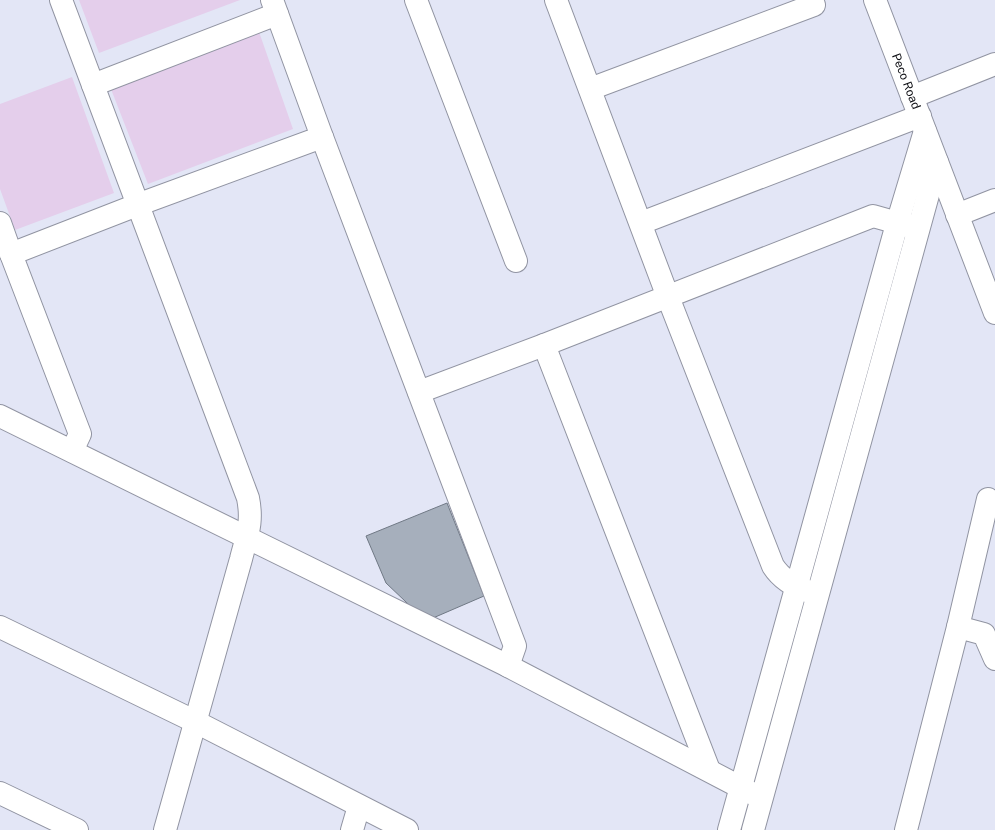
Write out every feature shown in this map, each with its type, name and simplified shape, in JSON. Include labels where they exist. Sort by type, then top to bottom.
[{"type":"street","points":[[61,0],[248,498],[251,523],[165,830]]},
{"type":"street","points":[[416,0],[516,261]]},
{"type":"street","points":[[556,0],[668,297],[773,566],[778,573],[796,588],[817,594]]},
{"type":"street","name":"Peco Road","points":[[875,0],[995,313]]},
{"type":"street","points":[[590,89],[814,5]]},
{"type":"street","points":[[93,85],[274,7],[515,646],[508,666]]},
{"type":"street","points":[[641,223],[919,114],[995,64]]},
{"type":"street","points":[[729,830],[897,224],[919,114]]},
{"type":"street","points":[[11,254],[137,205],[322,137]]},
{"type":"street","points":[[752,830],[937,162]]},
{"type":"street","points":[[957,215],[995,200]]},
{"type":"street","points":[[419,392],[668,297],[873,216],[919,229]]},
{"type":"street","points":[[0,223],[80,434],[72,451]]},
{"type":"street","points":[[544,345],[709,770]]},
{"type":"street","points":[[0,416],[508,666],[761,798]]},
{"type":"street","points":[[906,830],[958,627],[988,499]]},
{"type":"street","points":[[0,626],[196,722],[407,830]]},
{"type":"street","points":[[958,627],[984,634],[995,659]]},
{"type":"street","points":[[0,793],[77,830]]},
{"type":"street","points":[[352,830],[359,806]]},
{"type":"shaded area","points":[[79,0],[240,0],[99,53]]},
{"type":"shaded area","points":[[258,29],[293,129],[148,184],[109,84]]},
{"type":"shaded area","points":[[72,77],[114,193],[15,230],[0,189],[0,104]]},
{"type":"building","points":[[447,503],[484,596],[426,621],[386,583],[366,536]]}]
